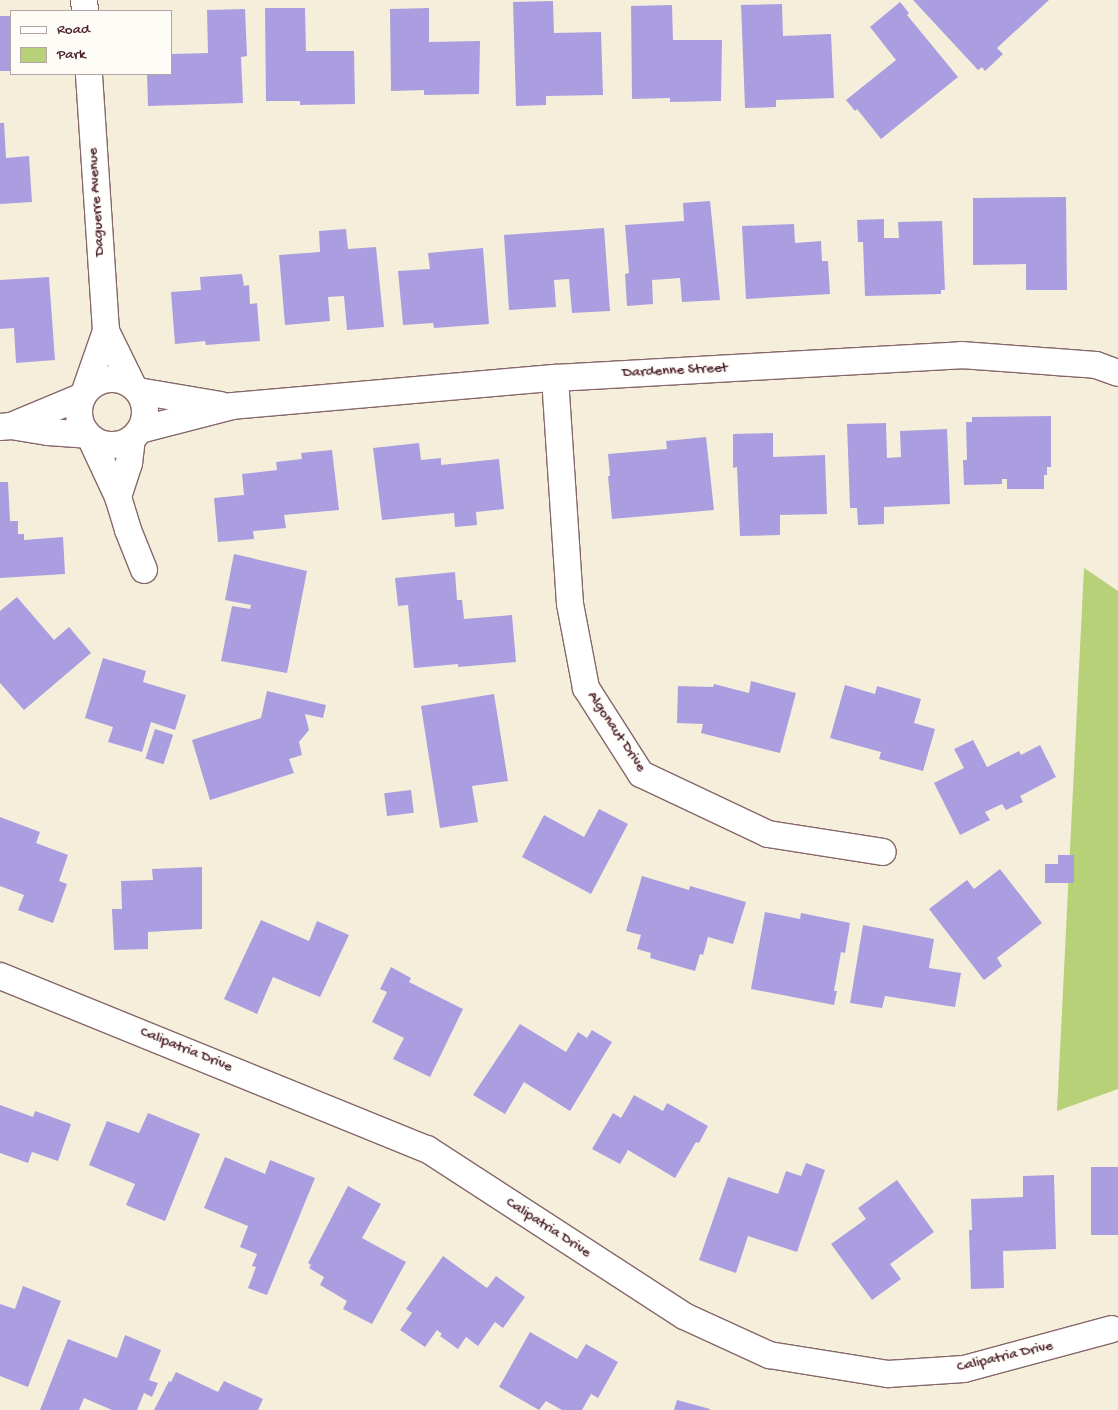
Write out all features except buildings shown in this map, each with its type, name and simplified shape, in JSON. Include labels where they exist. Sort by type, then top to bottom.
[{"type":"street","name":"Daguerre Avenue","points":[[89,75],[106,331],[135,389]]},
{"type":"street","name":"Daguerre Avenue","points":[[84,393],[106,331]]},
{"type":"street","name":"Dardenne Street","points":[[136,435],[232,406],[555,378],[962,356],[1096,365],[1118,373]]},
{"type":"street","name":"Algonaut Drive","points":[[555,378],[570,604],[586,688],[641,774],[768,834],[883,852]]},
{"type":"street","points":[[6,426],[84,393],[103,379],[115,379],[135,389],[146,409],[145,420],[136,435],[118,497]]},
{"type":"street","name":"Dardenne Street","points":[[135,389],[232,406]]},
{"type":"street","points":[[84,393],[78,411],[79,422],[89,437],[118,497],[128,530],[144,570]]},
{"type":"street","points":[[6,426],[89,437],[111,446],[122,444],[136,435]]},
{"type":"street","name":"Calipatria Drive","points":[[0,976],[427,1149],[684,1316],[769,1355],[888,1374],[964,1369],[1112,1329]]},
{"type":"green space","points":[[1084,568],[1118,591],[1118,1089],[1057,1111]]}]
